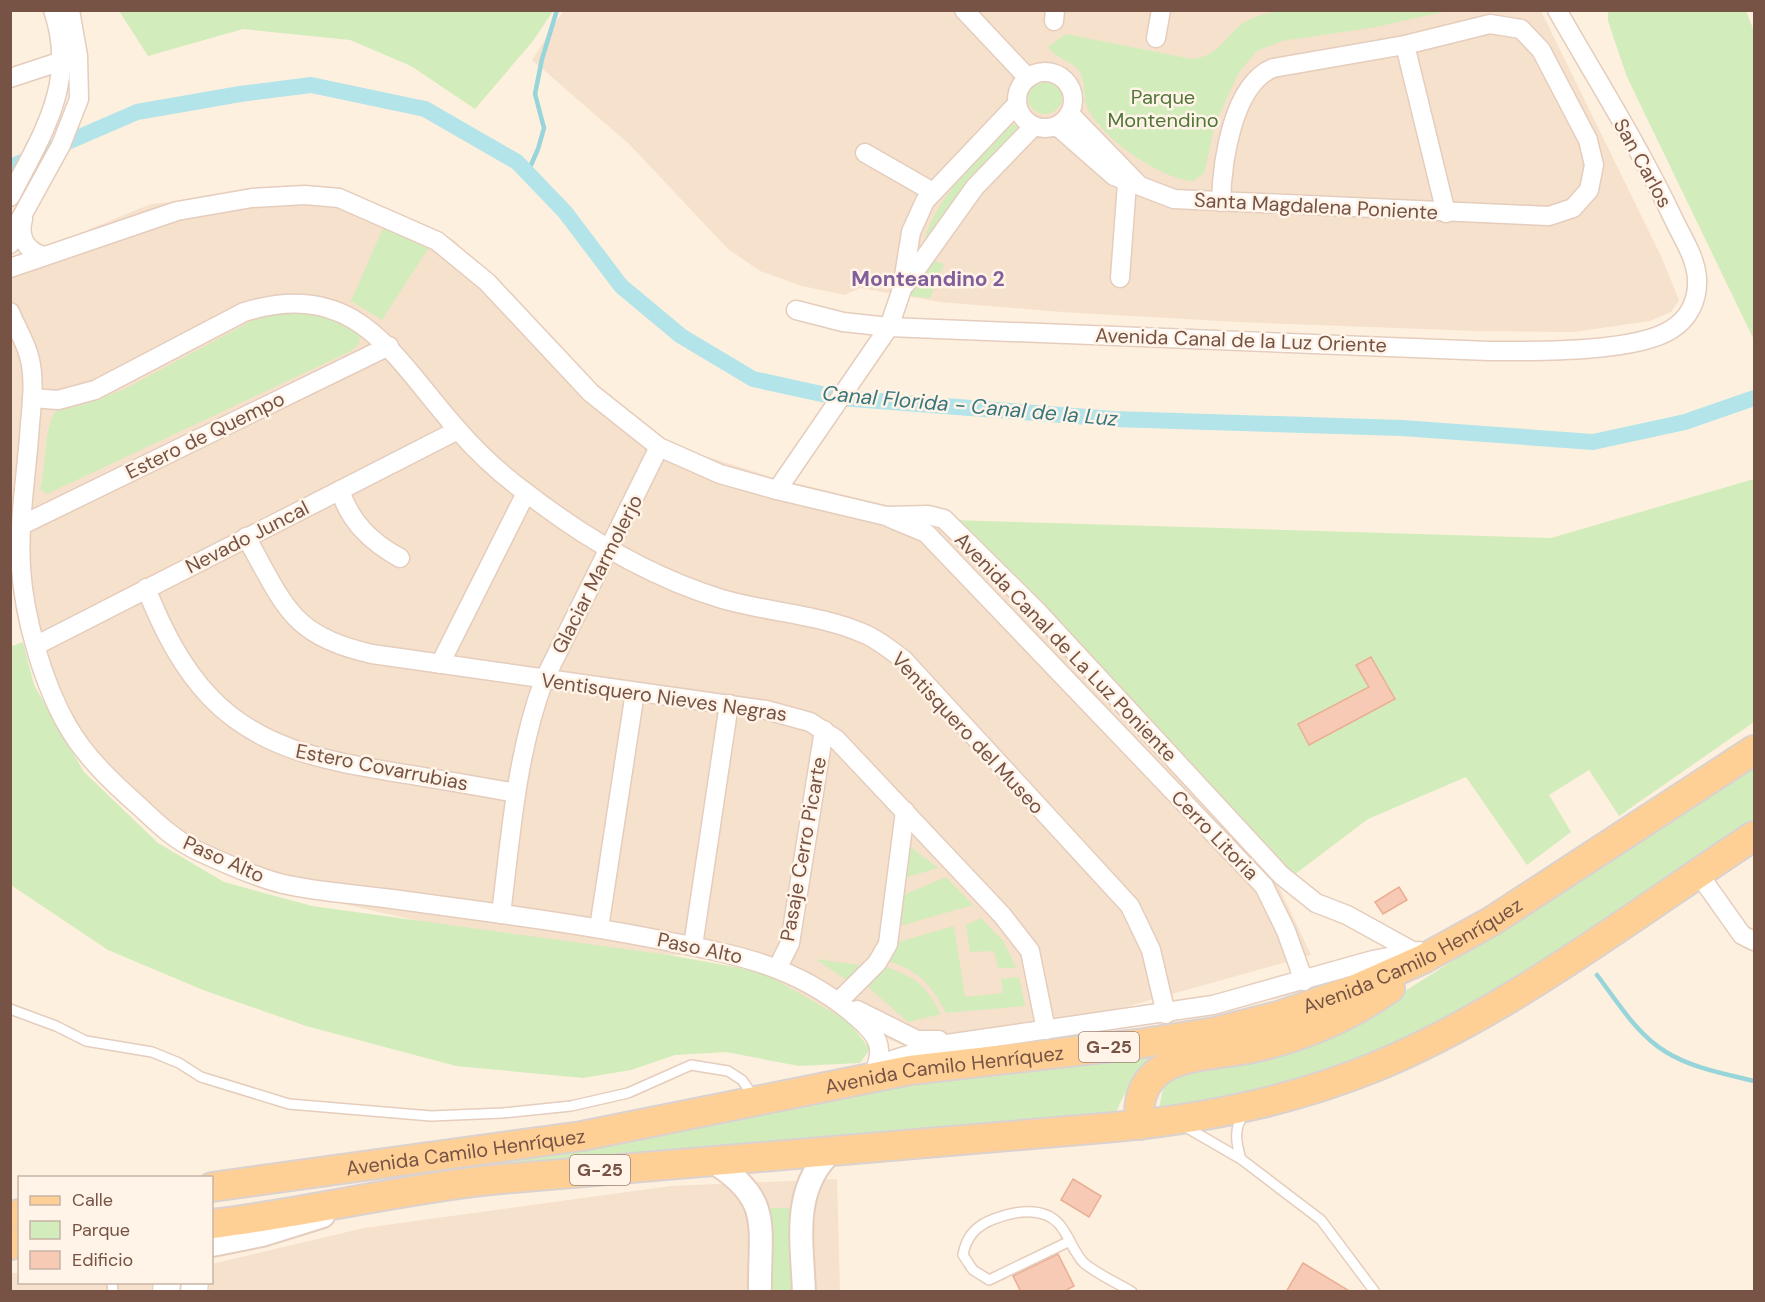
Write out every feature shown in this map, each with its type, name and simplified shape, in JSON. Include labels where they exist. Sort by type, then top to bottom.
[{"type":"main road","name":"Avenida Camilo Henríquez","points":[[213,1187],[602,1132],[757,1101],[876,1070],[1176,1039],[1214,1032],[1303,1008],[1419,956],[1453,944],[1755,750]]},
{"type":"main road","name":"Avenida Camilo Henríquez","points":[[213,1224],[358,1202],[455,1184],[710,1160],[1140,1125],[1251,1107],[1311,1090],[1376,1067],[1454,1029],[1524,988],[1755,836]]},
{"type":"main road","points":[[1140,1125],[1138,1109],[1142,1093],[1151,1078],[1163,1068],[1179,1062],[1257,1047],[1325,1025],[1375,998],[1419,956]]},
{"type":"main road","points":[[213,1208],[313,1193],[356,1180],[398,1161]]},
{"type":"street","points":[[10,197],[52,112],[71,58],[52,10]]},
{"type":"street","points":[[10,244],[14,231],[61,145],[79,99],[71,58],[70,10]]},
{"type":"street","points":[[964,10],[1028,78]]},
{"type":"street","points":[[1156,38],[1161,10]]},
{"type":"street","name":"San Carlos","points":[[1557,10],[1659,188],[1695,263],[1696,295],[1692,309],[1682,321]]},
{"type":"street","name":"Santa Magdalena Poniente","points":[[1063,120],[1114,176],[1153,193],[1174,199],[1549,216],[1573,208],[1589,190],[1594,165],[1588,140],[1541,50],[1521,28],[1490,24],[1405,45]]},
{"type":"street","points":[[1221,202],[1222,163],[1229,134],[1255,80],[1262,73],[1274,68],[1405,45],[1446,213]]},
{"type":"street","points":[[10,78],[71,58]]},
{"type":"street","points":[[1038,72],[1059,75],[1068,82],[1073,92],[1074,104],[1063,120],[1045,128],[1034,126],[1023,117],[1017,105],[1017,94],[1028,78],[1038,72]]},
{"type":"street","points":[[777,490],[889,327],[902,289],[911,232],[921,210],[933,192],[1017,105]]},
{"type":"street","points":[[902,289],[975,187],[1034,126]]},
{"type":"street","points":[[865,153],[933,192]]},
{"type":"street","points":[[1120,278],[1133,184]]},
{"type":"street","name":"Avenida Canal de La Luz Poniente","points":[[10,268],[177,211],[252,198],[305,195],[339,198],[437,240],[487,282],[591,393],[660,447],[720,474],[777,490],[886,516],[928,515],[944,519],[1038,612],[1281,875],[1316,903],[1347,915],[1419,956]]},
{"type":"street","points":[[26,212],[21,227],[23,241],[32,251],[44,256]]},
{"type":"street","name":"Ventisquero del Museo","points":[[32,398],[58,400],[95,390],[244,312],[263,306],[308,303],[324,306],[358,321],[389,346],[458,430],[526,493],[583,534],[610,550],[721,598],[842,625],[869,636],[904,660],[1130,906],[1151,950],[1166,1014]]},
{"type":"street","name":"Avenida Canal de la Luz Oriente","points":[[796,310],[843,322],[889,327],[1489,351],[1554,351],[1608,346],[1658,336],[1682,321]]},
{"type":"street","name":"Paso Alto","points":[[10,312],[30,357],[32,398],[18,473],[22,525],[21,567],[26,606],[51,691],[67,725],[82,748],[132,801],[186,845],[283,884],[599,928],[736,954],[778,967],[819,988],[838,1002],[877,1039],[880,1050],[876,1070]]},
{"type":"street","name":"Estero de Quempo","points":[[22,525],[389,346]]},
{"type":"street","name":"Nevado Juncal","points":[[37,645],[458,430]]},
{"type":"street","name":"Glaciar Marmolerjo","points":[[501,914],[523,745],[544,680],[660,447]]},
{"type":"street","points":[[340,490],[345,505],[356,524],[385,550],[400,558]]},
{"type":"street","points":[[440,664],[526,493]]},
{"type":"street","name":"Cerro Litoria","points":[[886,516],[926,533],[1264,886],[1286,931],[1304,981]]},
{"type":"street","name":"Ventisquero Nieves Negras","points":[[246,537],[291,614],[311,633],[338,647],[544,680],[795,716],[824,730],[905,811],[1002,915],[1030,951],[1046,1030]]},
{"type":"street","name":"Estero Covarrubias","points":[[146,588],[165,633],[211,699],[246,726],[280,746],[321,760],[516,793]]},
{"type":"street","points":[[599,928],[635,692]]},
{"type":"street","points":[[693,946],[729,705]]},
{"type":"street","name":"Pasaje Cerro Picarte","points":[[778,967],[790,943],[824,730]]},
{"type":"street","points":[[838,1002],[877,963],[888,944],[905,811]]},
{"type":"street","points":[[1698,873],[1742,934],[1755,940]]},
{"type":"street","points":[[876,1070],[940,1045],[1166,1014],[1213,1005],[1373,960],[1419,956]]},
{"type":"street","name":"Paso Alto","points":[[838,1002],[917,1040],[962,1042]]},
{"type":"street","points":[[804,1292],[803,1199],[812,1176],[833,1150]]},
{"type":"street","points":[[710,1160],[742,1182],[757,1204],[760,1292]]},
{"type":"street","name":"Avenida Camilo Henríquez","points":[[213,1245],[292,1227],[358,1202]]},
{"type":"lane","points":[[10,1009],[56,1026],[86,1041],[153,1052],[179,1062],[201,1077],[289,1104],[431,1116],[503,1113],[571,1106],[628,1093],[691,1065],[728,1071],[742,1080],[757,1101]]},
{"type":"lane","points":[[1241,1159],[1236,1145],[1236,1131],[1242,1118],[1251,1107]]},
{"type":"lane","points":[[1174,1121],[1241,1159],[1321,1220],[1375,1292]]},
{"type":"lane","points":[[1070,1240],[989,1280],[973,1270],[963,1254],[965,1243],[971,1233],[988,1221],[1012,1212],[1040,1212],[1058,1222],[1070,1240],[1084,1263],[1131,1292]]},
{"type":"shaded area","points":[[564,10],[1541,11],[1661,256],[1679,300],[1671,312],[1650,321],[1574,332],[1476,331],[1237,322],[1062,312],[940,302],[860,288],[845,295],[802,286],[760,271],[728,249],[629,144],[532,60]]},
{"type":"shaded area","points":[[330,188],[454,240],[561,356],[658,441],[774,478],[937,517],[1269,866],[1311,955],[937,1060],[798,1000],[730,958],[535,947],[335,902],[186,840],[93,753],[31,633],[11,530],[10,262],[151,204]]},
{"type":"shaded area","points":[[837,1179],[840,1291],[11,1292],[10,1273],[18,1273],[18,1284],[213,1284],[213,1264],[364,1228],[671,1186]]},
{"type":"green space","name":"Parque Montendino","points":[[1282,10],[1447,11],[1376,27],[1282,41],[1257,51],[1239,72],[1215,124],[1204,173],[1193,181],[1180,179],[1149,165],[1106,133],[1088,109],[1081,73],[1048,47],[1066,34],[1192,59],[1210,54],[1245,22]]},
{"type":"green space","points":[[119,11],[553,11],[533,41],[475,109],[411,66],[350,40],[243,29],[148,56]]},
{"type":"green space","points":[[1608,11],[1746,11],[1754,31],[1754,340],[1627,77],[1608,21]]},
{"type":"green space","points":[[1045,80],[1057,85],[1062,97],[1057,109],[1045,114],[1033,109],[1028,97],[1033,85]]},
{"type":"green space","points":[[1011,124],[1018,126],[1019,131],[953,201],[924,242],[929,226],[948,194]]},
{"type":"green space","points":[[384,226],[429,247],[382,320],[351,301]]},
{"type":"green space","points":[[929,259],[944,264],[930,298],[910,296],[918,276]]},
{"type":"green space","points":[[287,312],[316,314],[344,323],[360,335],[359,344],[351,351],[47,494],[40,489],[49,427],[56,411],[123,390],[255,319]]},
{"type":"green space","points":[[1754,479],[1754,722],[1619,816],[1589,770],[1549,795],[1571,832],[1527,865],[1466,777],[1368,819],[1286,881],[952,520],[1551,538]]},
{"type":"green space","points":[[23,642],[34,685],[84,772],[158,843],[224,882],[312,906],[669,955],[762,972],[848,1021],[870,1049],[860,1063],[799,1066],[726,1052],[675,1055],[631,1070],[583,1078],[456,1066],[306,1026],[203,990],[108,950],[11,885],[10,647]]},
{"type":"green space","points":[[1754,762],[1754,823],[1534,971],[1376,1055],[1271,1092],[1158,1113],[1163,1089],[1172,1076],[1364,1017],[1557,895]]},
{"type":"green space","points":[[909,846],[938,868],[904,878]]},
{"type":"green space","points":[[946,877],[973,905],[896,927],[901,896]]},
{"type":"green space","points":[[981,918],[1004,942],[1016,968],[998,968],[994,951],[970,952],[966,925]]},
{"type":"green space","points":[[954,926],[965,997],[1003,993],[1001,979],[1019,977],[1025,1006],[946,1013],[929,985],[907,969],[886,960],[895,943]]},
{"type":"green space","points":[[815,959],[867,966],[850,982]]},
{"type":"green space","points":[[883,966],[904,974],[918,983],[941,1014],[908,1022],[868,987],[866,982]]},
{"type":"green space","points":[[1243,1034],[1183,1051],[1149,1066],[1124,1095],[1115,1117],[618,1161],[422,1171],[894,1083]]},
{"type":"green space","points":[[766,1208],[792,1208],[794,1291],[766,1292]]},
{"type":"building","points":[[1371,657],[1395,699],[1309,745],[1298,724],[1369,687],[1356,665]]},
{"type":"building","points":[[1399,887],[1407,900],[1383,914],[1375,902]]},
{"type":"building","points":[[1073,1179],[1101,1196],[1089,1217],[1061,1200]]},
{"type":"building","points":[[1058,1254],[1074,1286],[1063,1292],[1021,1292],[1013,1276]]},
{"type":"building","points":[[1303,1263],[1351,1292],[1286,1292]]},
{"type":"waterway","points":[[525,170],[531,165],[544,128],[535,94],[542,59],[557,10]]},
{"type":"waterway","name":"Canal Florida - Canal de la Luz","points":[[10,167],[137,112],[240,94],[311,85],[425,109],[517,162],[565,212],[621,286],[681,336],[753,379],[840,398],[1114,419],[1402,428],[1593,442],[1685,422],[1754,398]]},
{"type":"waterway","points":[[1597,975],[1637,1027],[1666,1052],[1698,1066],[1754,1081]]},
{"type":"district","name":"Monteandino 2","points":[[928,279]]}]
